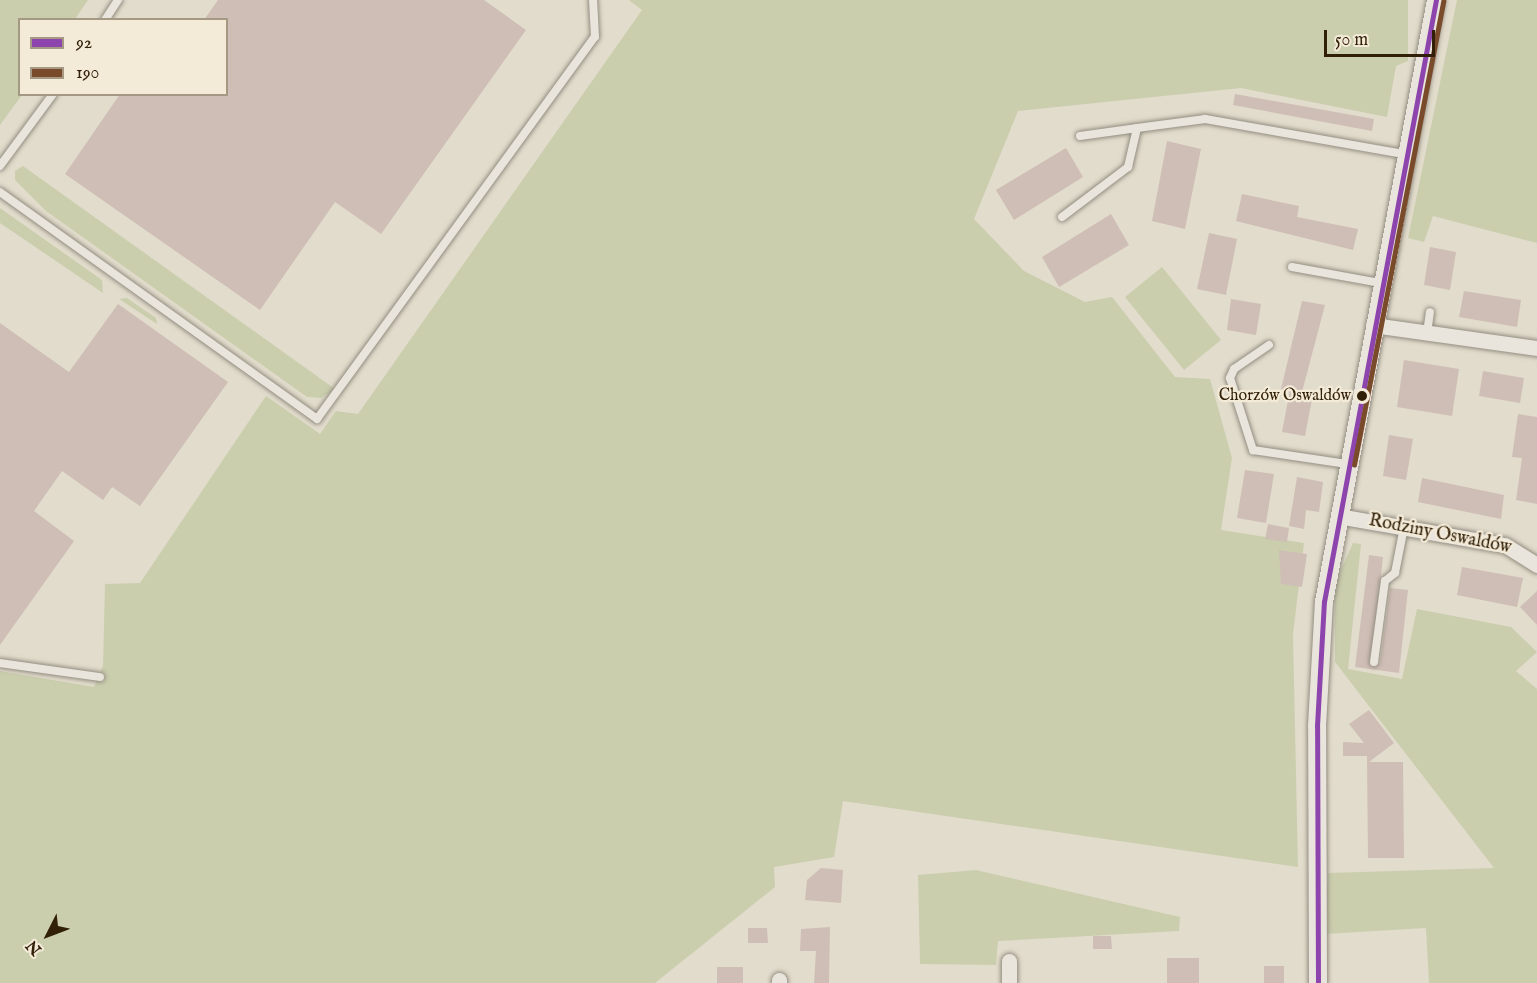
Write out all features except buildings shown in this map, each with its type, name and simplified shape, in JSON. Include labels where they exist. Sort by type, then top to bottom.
[{"type":"street","points":[[1318,983],[1317,726],[1322,618],[1380,283],[1436,0]]},
{"type":"street","points":[[1373,325],[1537,348]]},
{"type":"street","name":"Rodziny Oswaldów","points":[[1338,516],[1505,545],[1537,565]]},
{"type":"street","points":[[1009,962],[1009,983]]},
{"type":"lane","points":[[106,18],[118,0]]},
{"type":"lane","points":[[0,192],[317,419],[595,37],[593,0]]},
{"type":"lane","points":[[0,166],[52,96]]},
{"type":"lane","points":[[1080,136],[1205,119],[1404,154]]},
{"type":"lane","points":[[1062,217],[1128,167],[1137,128]]},
{"type":"lane","points":[[1292,267],[1380,283]]},
{"type":"lane","points":[[1427,333],[1430,312]]},
{"type":"lane","points":[[1269,345],[1234,369],[1230,378],[1253,450],[1347,464]]},
{"type":"lane","points":[[1374,662],[1385,581],[1395,573],[1404,526]]},
{"type":"lane","points":[[0,663],[100,677]]},
{"type":"green space","points":[[0,0],[88,0],[76,18],[18,18],[18,96],[21,96],[0,125]]},
{"type":"green space","points":[[629,0],[1408,0],[1408,61],[1396,66],[1387,117],[1241,88],[1018,111],[974,219],[1024,271],[1085,302],[1112,297],[1175,377],[1210,379],[1232,458],[1221,530],[1304,543],[1293,634],[1298,867],[843,801],[834,857],[774,867],[775,887],[655,983],[0,983],[0,671],[94,687],[103,666],[105,584],[140,583],[266,396],[320,434],[336,411],[358,414],[642,10]]},
{"type":"green space","points":[[1457,0],[1537,0],[1537,243],[1433,216],[1424,242],[1408,238]]},
{"type":"green space","points":[[23,166],[335,389],[321,398],[307,397],[46,211],[15,180],[15,171]]},
{"type":"green space","points":[[0,208],[102,280],[103,293],[0,223]]},
{"type":"green space","points":[[1162,267],[1221,340],[1184,370],[1125,297]]},
{"type":"green space","points":[[127,298],[156,318],[157,324],[119,299]]},
{"type":"green space","points":[[1353,543],[1361,544],[1348,669],[1402,679],[1417,609],[1511,627],[1537,652],[1516,671],[1537,689],[1537,983],[1429,983],[1426,928],[1324,934],[1328,873],[1494,868],[1335,662],[1335,583]]},
{"type":"green space","points":[[976,870],[1180,917],[1179,931],[998,941],[996,965],[920,964],[918,875]]},
{"type":"transit line","name":"92","points":[[1318,983],[1317,726],[1324,602],[1436,0]]},
{"type":"transit line","name":"190","points":[[1354,465],[1443,1]]},
{"type":"place","name":"Chorzów Oswaldów","points":[[1362,396]]}]
